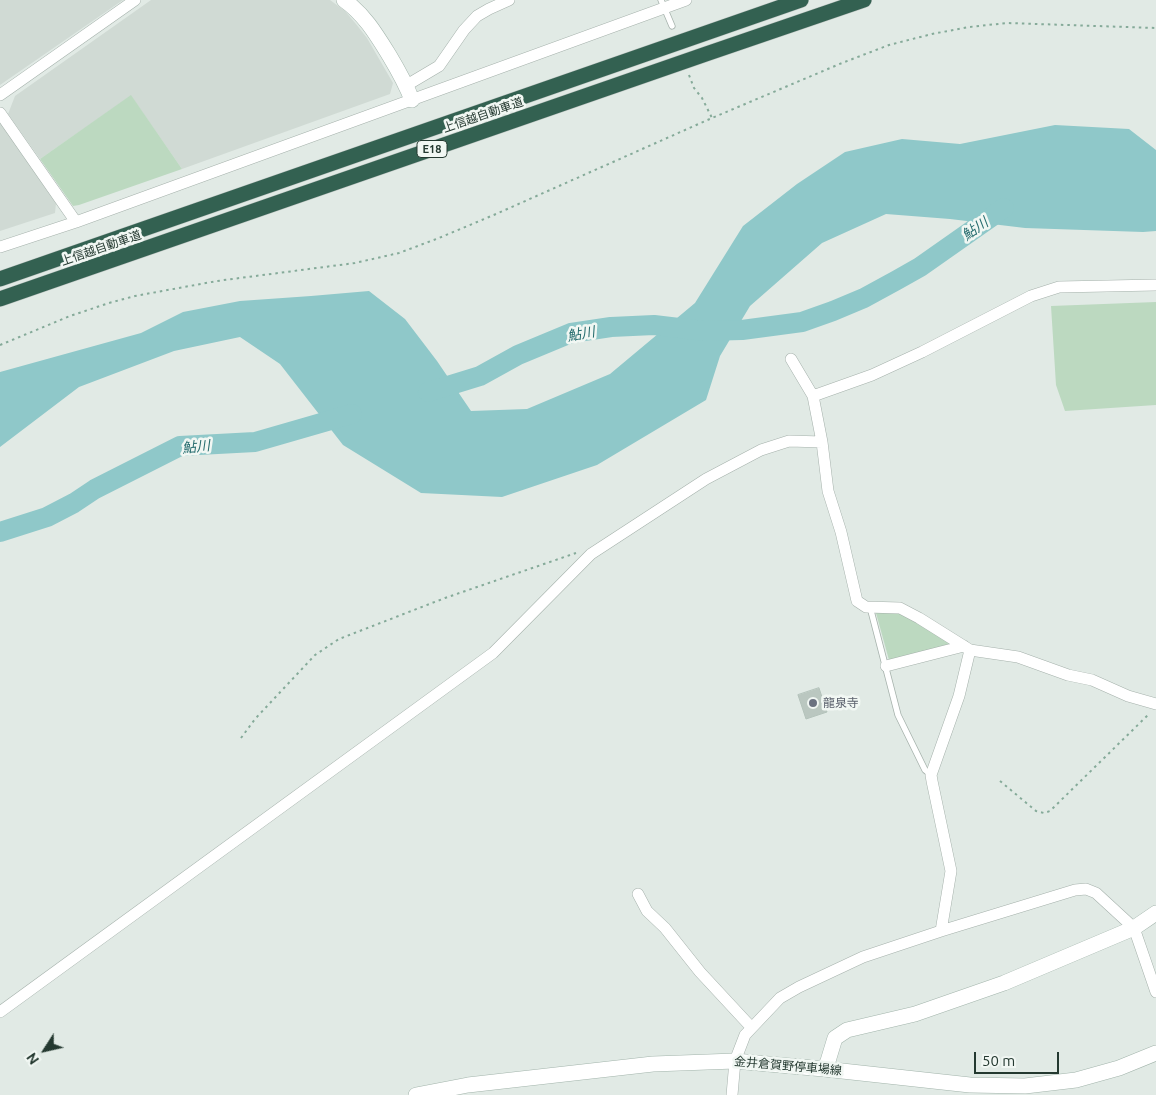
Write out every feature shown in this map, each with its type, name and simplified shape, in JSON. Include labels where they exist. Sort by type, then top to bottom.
[{"type":"highway","name":"上信越自動車道","points":[[0,278],[802,0]]},
{"type":"highway","name":"上信越自動車道","points":[[0,299],[864,0]]},
{"type":"main road","points":[[344,0],[356,8],[375,32],[407,85],[412,100]]},
{"type":"main road","points":[[824,1069],[835,1038],[847,1030],[915,1014],[1004,983],[1134,928],[1156,913]]},
{"type":"main road","name":"金井倉賀野停車場線","points":[[416,1095],[468,1090],[653,1064],[735,1061],[970,1085],[1025,1086],[1076,1080],[1118,1068],[1156,1053]]},
{"type":"street","points":[[0,95],[135,0]]},
{"type":"street","points":[[407,85],[439,66],[476,16],[489,8],[509,0]]},
{"type":"street","points":[[0,247],[76,222],[412,100],[663,4],[686,0]]},
{"type":"street","points":[[0,113],[76,222]]},
{"type":"street","points":[[813,396],[880,371],[922,352],[1040,293],[1059,287],[1156,285]]},
{"type":"street","points":[[791,359],[813,396],[822,442],[828,491],[841,532],[857,601],[866,607],[900,608],[967,648],[1018,657],[1068,675],[1092,680],[1128,696],[1156,704]]},
{"type":"street","points":[[0,1012],[493,653],[591,554],[706,479],[761,450],[789,441],[822,442]]},
{"type":"street","points":[[886,666],[967,648]]},
{"type":"street","points":[[941,931],[951,871],[931,775],[959,696],[967,648]]},
{"type":"street","points":[[732,1095],[735,1061],[745,1035],[780,998],[863,957],[1075,890],[1086,889],[1096,893],[1134,928],[1156,992]]},
{"type":"street","points":[[638,894],[647,911],[665,928],[700,972],[751,1028]]},
{"type":"lane","points":[[663,4],[672,26]]},
{"type":"lane","points":[[870,607],[898,715],[926,770],[931,775]]},
{"type":"path","points":[[0,345],[70,316],[109,302],[135,296],[217,281],[355,263],[399,253],[496,214],[712,118],[889,45],[969,26],[1007,23],[1156,28]]},
{"type":"path","points":[[689,75],[694,88],[702,98],[712,118]]},
{"type":"path","points":[[240,738],[255,719],[315,655],[339,639],[403,614],[575,553],[591,554]]},
{"type":"path","points":[[1000,781],[1036,811],[1044,813],[1050,811],[1149,714]]},
{"type":"shaded area","points":[[0,0],[123,0],[0,85]]},
{"type":"shaded area","points":[[151,0],[330,0],[345,11],[367,38],[393,83],[390,94],[182,169],[131,96],[40,159],[8,114],[15,96]]},
{"type":"shaded area","points":[[0,123],[56,203],[55,213],[0,231]]},
{"type":"green space","points":[[131,95],[182,169],[73,206],[40,159]]},
{"type":"green space","points":[[1156,302],[1156,405],[1065,411],[1056,385],[1051,306]]},
{"type":"green space","points":[[876,613],[902,613],[916,619],[952,645],[889,660]]},
{"type":"water","points":[[1055,125],[1129,129],[1156,150],[1156,231],[1025,228],[886,214],[822,243],[750,306],[720,356],[706,400],[597,465],[502,497],[421,493],[343,445],[280,364],[240,337],[174,351],[79,387],[0,447],[0,372],[141,333],[183,312],[240,301],[369,291],[405,319],[437,361],[471,411],[527,409],[610,374],[695,303],[743,226],[797,184],[845,152],[902,139],[960,144]]},
{"type":"building","name":"龍泉寺","points":[[819,688],[827,712],[806,719],[798,695]]},
{"type":"waterway","name":"鮎川","points":[[428,392],[480,376],[518,355],[571,333],[611,327],[654,325],[704,331],[742,330],[802,322],[864,298],[897,280],[920,267],[1004,208]]},
{"type":"waterway","name":"鮎川","points":[[0,532],[47,517],[74,503],[95,489],[180,446],[255,442],[352,414]]},
{"type":"place","name":"龍泉寺","points":[[813,703]]}]
